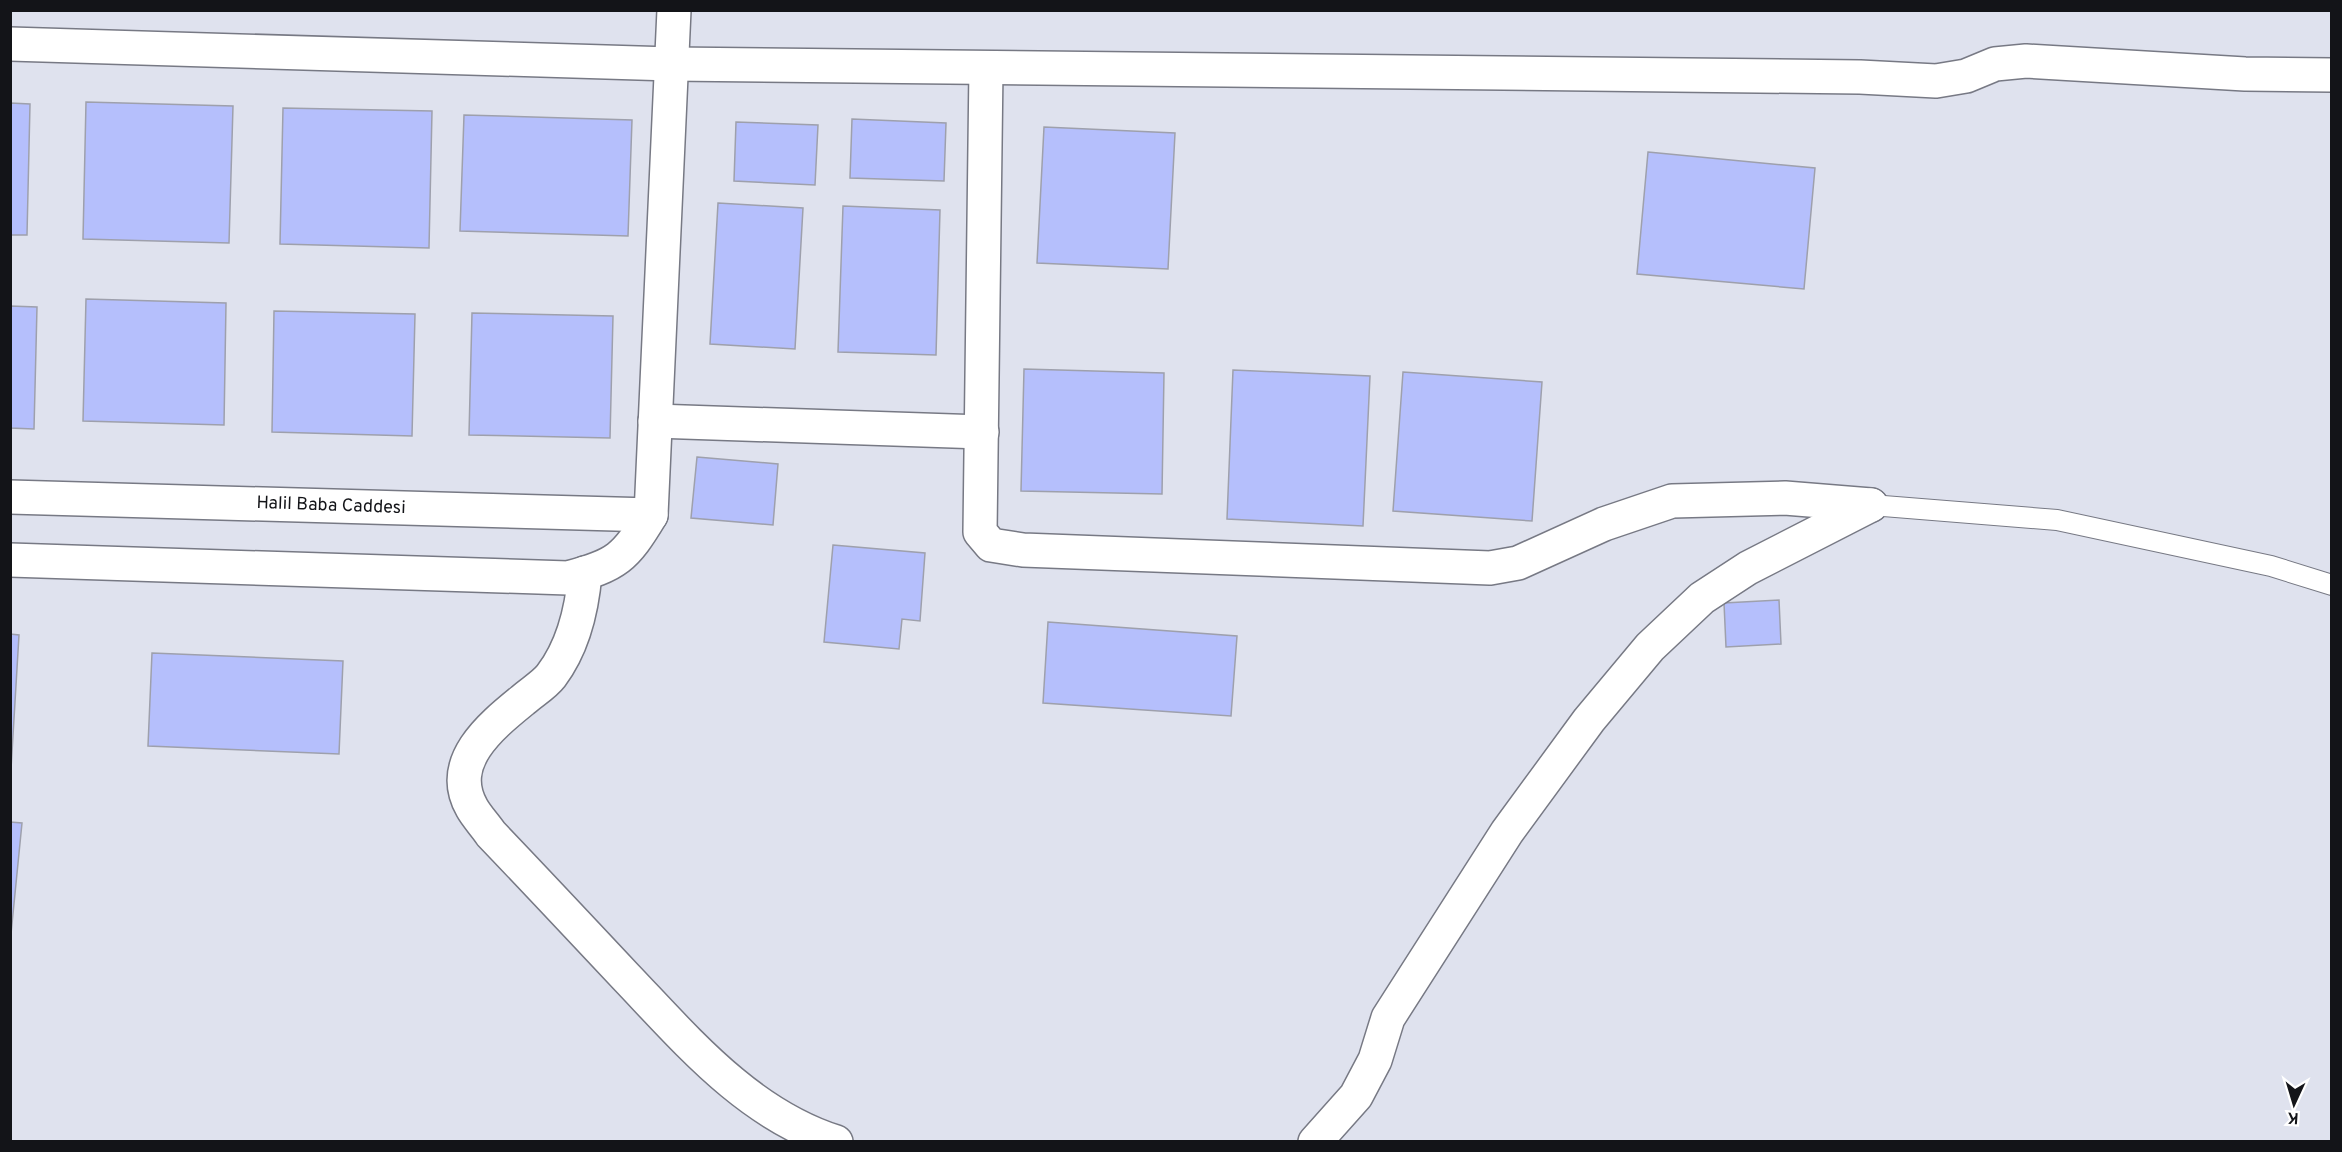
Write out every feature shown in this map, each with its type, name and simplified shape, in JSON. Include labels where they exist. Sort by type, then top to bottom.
[{"type":"street","points":[[10,560],[568,578],[604,568],[630,550],[651,515],[674,10]]},
{"type":"street","points":[[10,44],[671,64],[1860,77],[1936,81],[1966,76],[1995,64],[2026,61],[2245,74],[2331,75]]},
{"type":"street","points":[[986,68],[980,532],[991,545],[1023,550],[1490,568],[1518,563],[1604,524],[1672,501],[1785,498],[1870,505]]},
{"type":"street","points":[[655,421],[982,432]]},
{"type":"street","name":"Halil Baba Caddesi","points":[[10,497],[651,515]]},
{"type":"street","points":[[1315,1142],[1356,1096],[1375,1060],[1388,1018],[1507,832],[1588,720],[1650,647],[1702,598],[1748,568],[1870,505]]},
{"type":"street","points":[[585,573],[583,597],[569,645],[550,678],[496,723],[469,754],[463,778],[471,806],[491,834],[686,1039],[733,1085],[772,1113],[836,1142]]},
{"type":"lane","points":[[1870,505],[2057,520],[2260,564],[2331,585]]},
{"type":"building","points":[[86,102],[233,106],[229,243],[83,239]]},
{"type":"building","points":[[10,103],[30,104],[27,235],[10,235]]},
{"type":"building","points":[[283,108],[432,111],[429,248],[280,244]]},
{"type":"building","points":[[464,115],[632,120],[628,236],[460,231]]},
{"type":"building","points":[[852,119],[946,123],[944,181],[850,178]]},
{"type":"building","points":[[736,122],[818,125],[815,185],[734,181]]},
{"type":"building","points":[[1044,127],[1175,133],[1168,269],[1037,263]]},
{"type":"building","points":[[1648,152],[1815,168],[1804,289],[1637,274]]},
{"type":"building","points":[[718,203],[803,208],[795,349],[710,344]]},
{"type":"building","points":[[843,206],[940,210],[936,355],[838,352]]},
{"type":"building","points":[[86,299],[226,303],[224,425],[83,421]]},
{"type":"building","points":[[10,306],[37,307],[34,429],[10,428]]},
{"type":"building","points":[[274,311],[415,314],[412,436],[272,432]]},
{"type":"building","points":[[472,313],[613,316],[610,438],[469,435]]},
{"type":"building","points":[[1024,369],[1164,373],[1162,494],[1021,491]]},
{"type":"building","points":[[1233,370],[1370,376],[1363,526],[1227,519]]},
{"type":"building","points":[[1403,372],[1542,382],[1532,521],[1393,511]]},
{"type":"building","points":[[697,457],[778,464],[773,525],[691,518]]},
{"type":"building","points":[[833,545],[925,553],[920,621],[902,619],[899,649],[824,642]]},
{"type":"building","points":[[1779,600],[1781,644],[1726,647],[1724,603]]},
{"type":"building","points":[[1048,622],[1237,636],[1231,716],[1043,703]]},
{"type":"building","points":[[10,634],[19,635],[11,769],[10,769]]},
{"type":"building","points":[[152,653],[343,661],[339,754],[148,746]]},
{"type":"building","points":[[10,822],[22,823],[10,944]]}]
